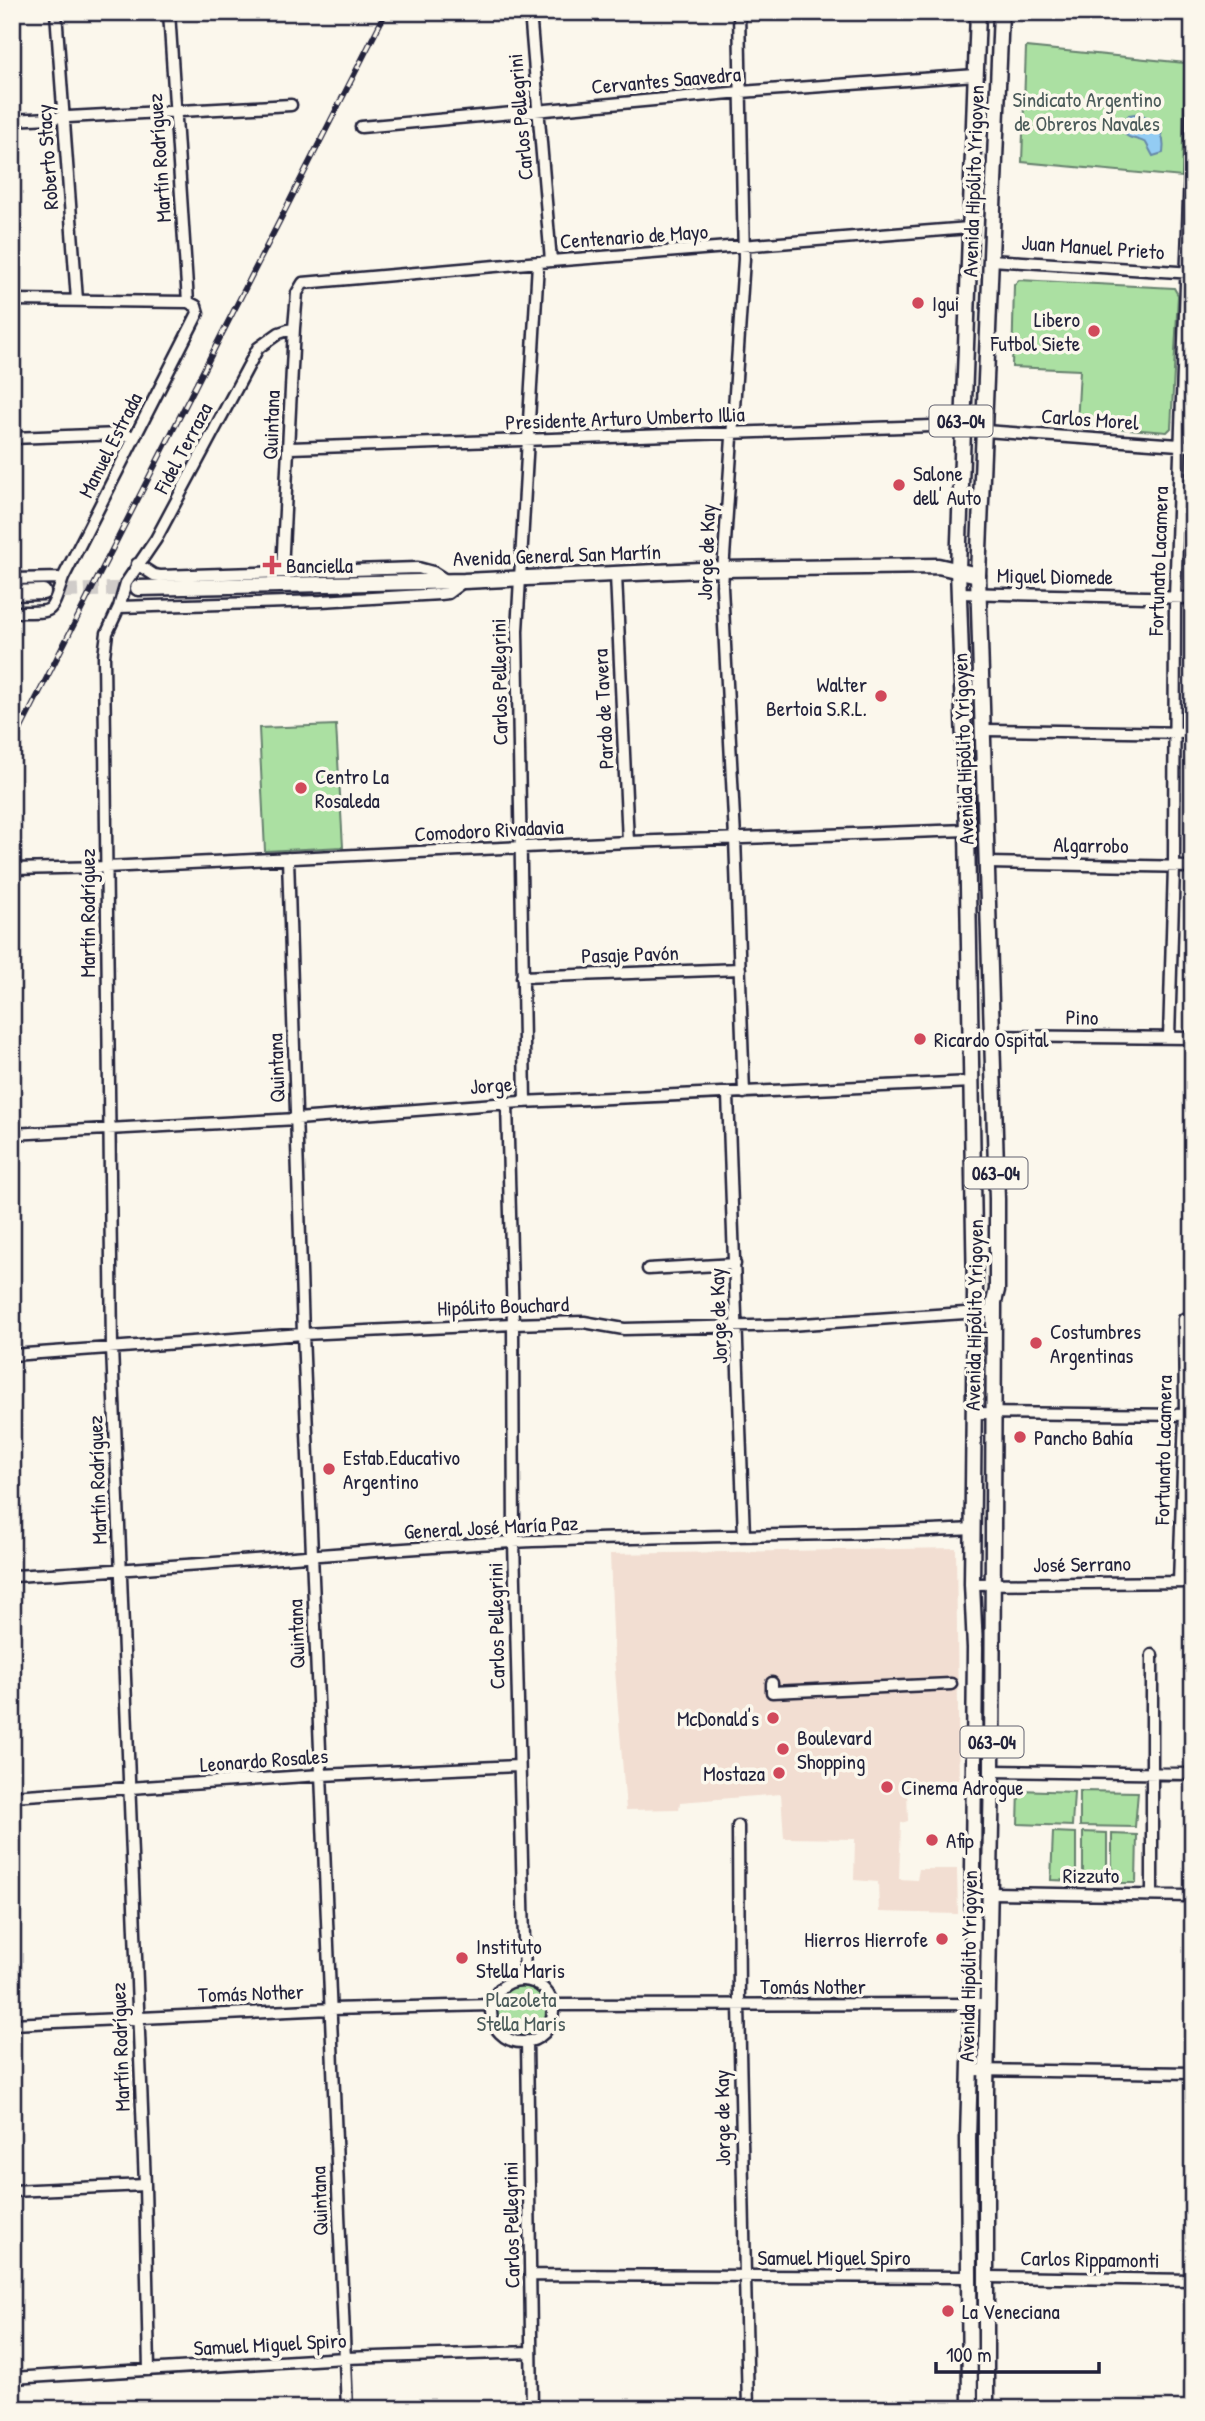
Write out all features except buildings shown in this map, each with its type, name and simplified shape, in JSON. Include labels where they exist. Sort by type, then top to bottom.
[{"type":"main road","name":"Avenida Hipólito Yrigoyen","points":[[970,2409],[968,2277],[975,1648],[972,1584],[974,1313],[967,830],[958,569],[961,425],[978,12]]},
{"type":"main road","name":"Avenida Hipólito Yrigoyen","points":[[986,2409],[997,1199],[978,575],[1001,12]]},
{"type":"main road","name":"Avenida General San Martín","points":[[138,588],[464,581],[722,569],[938,566],[978,575]]},
{"type":"main road","points":[[12,593],[50,593]]},
{"type":"street","name":"Roberto Stacy","points":[[56,12],[77,300]]},
{"type":"street","name":"Martín Rodríguez","points":[[169,12],[188,302]]},
{"type":"street","name":"Carlos Pellegrini","points":[[530,12],[551,261]]},
{"type":"street","name":"Jorge de Kay","points":[[739,12],[744,247],[722,569],[744,1093]]},
{"type":"street","name":"Cervantes Saavedra","points":[[360,127],[741,92],[976,75]]},
{"type":"street","name":"Fortunato Lacamera","points":[[1169,1038],[1174,866],[1175,598],[1189,273],[1193,85]]},
{"type":"street","points":[[12,120],[290,105]]},
{"type":"street","name":"Centenario de Mayo","points":[[303,283],[969,228]]},
{"type":"street","name":"Juan Manuel Prieto","points":[[991,260],[1189,273]]},
{"type":"street","name":"Carlos Pellegrini","points":[[525,1102],[517,631],[538,262]]},
{"type":"street","name":"Quintana","points":[[282,571],[290,448],[289,330],[297,293],[303,283]]},
{"type":"street","points":[[12,300],[188,302]]},
{"type":"street","name":"Manuel Estrada","points":[[50,593],[63,578],[198,313],[196,306],[188,302]]},
{"type":"street","name":"Fidel Terraza","points":[[122,592],[137,564],[156,539],[258,348],[289,330]]},
{"type":"street","name":"Presidente Arturo Umberto Illia","points":[[290,448],[961,425]]},
{"type":"street","name":"Carlos Morel","points":[[985,431],[1193,446]]},
{"type":"street","points":[[12,438],[120,434],[135,437]]},
{"type":"street","points":[[137,564],[160,576],[418,568],[433,572],[448,581]]},
{"type":"street","name":"Pardo de Tavera","points":[[616,575],[628,842]]},
{"type":"street","points":[[12,579],[63,578]]},
{"type":"street","points":[[120,607],[321,601],[440,594],[448,593],[464,581]]},
{"type":"street","name":"Martín Rodríguez","points":[[122,592],[120,607],[107,633],[104,656],[108,1127],[112,1348],[145,2185],[149,2370]]},
{"type":"street","points":[[12,612],[49,611],[54,607],[50,593]]},
{"type":"street","name":"Miguel Diomede","points":[[958,593],[1193,598]]},
{"type":"street","points":[[984,730],[1193,733]]},
{"type":"street","name":"Comodoro Rivadavia","points":[[12,869],[967,830]]},
{"type":"street","name":"Quintana","points":[[288,858],[303,1335],[347,2409]]},
{"type":"street","name":"Algarrobo","points":[[988,863],[1193,867]]},
{"type":"street","name":"Pasaje Pavón","points":[[522,977],[740,969]]},
{"type":"street","name":"Pino","points":[[971,1036],[1193,1038]]},
{"type":"street","name":"Jorge","points":[[12,1134],[297,1119],[525,1102],[972,1082]]},
{"type":"street","name":"Jorge de Kay","points":[[728,1095],[744,1536]]},
{"type":"street","name":"Carlos Pellegrini","points":[[507,1103],[513,1324],[513,1542],[525,1980]]},
{"type":"street","points":[[648,1269],[735,1264]]},
{"type":"street","name":"Hipólito Bouchard","points":[[12,1355],[513,1324],[584,1322],[624,1329],[789,1325],[994,1311]]},
{"type":"street","name":"Fortunato Lacamera","points":[[1179,1582],[1189,1415],[1184,1319]]},
{"type":"street","points":[[973,1413],[1189,1415]]},
{"type":"street","name":"General José María Paz","points":[[12,1576],[120,1571],[513,1542],[889,1534],[973,1529]]},
{"type":"street","name":"José Serrano","points":[[972,1584],[1193,1582]]},
{"type":"street","points":[[1152,1655],[1152,1895]]},
{"type":"street","points":[[772,1683],[772,1692],[951,1684]]},
{"type":"street","name":"Leonardo Rosales","points":[[12,1796],[321,1775],[518,1766]]},
{"type":"street","points":[[992,1771],[1193,1774]]},
{"type":"street","name":"Jorge de Kay","points":[[738,1826],[748,2409]]},
{"type":"street","name":"Rizzuto","points":[[989,1893],[1193,1896]]},
{"type":"street","points":[[525,1980],[543,1988],[553,2005],[553,2015],[544,2032],[527,2041],[519,2042],[503,2035],[493,2022],[491,2005],[494,1996],[507,1983],[525,1980]]},
{"type":"street","name":"Tomás Nother","points":[[553,2005],[989,2004]]},
{"type":"street","name":"Tomás Nother","points":[[12,2024],[331,2009],[491,2005]]},
{"type":"street","name":"Carlos Pellegrini","points":[[527,2041],[532,2409]]},
{"type":"street","points":[[970,2070],[1193,2073]]},
{"type":"street","points":[[12,2191],[145,2185]]},
{"type":"street","name":"Samuel Miguel Spiro","points":[[532,2275],[968,2277]]},
{"type":"street","name":"Carlos Rippamonti","points":[[986,2277],[1193,2280]]},
{"type":"street","name":"Samuel Miguel Spiro","points":[[12,2378],[345,2358],[530,2352]]},
{"type":"shaded area","points":[[956,1548],[959,1788],[907,1791],[908,1821],[901,1823],[899,1879],[917,1880],[919,1869],[957,1869],[958,1914],[879,1912],[878,1882],[854,1880],[855,1839],[784,1838],[781,1794],[680,1802],[679,1809],[626,1810],[614,1657],[610,1554]]},
{"type":"green space","name":"Sindicato Argentino de Obreros Navales","points":[[1026,47],[1185,63],[1182,177],[1022,162]]},
{"type":"green space","name":"Libero Futbol Siete","points":[[1019,280],[1174,288],[1178,295],[1171,428],[1167,432],[1077,425],[1080,370],[1012,367],[1014,285]]},
{"type":"green space","name":"Centro La Rosaleda","points":[[336,725],[343,847],[265,851],[259,728]]},
{"type":"green space","points":[[1019,1790],[1074,1792],[1072,1826],[1018,1824]]},
{"type":"green space","points":[[1080,1791],[1138,1792],[1135,1827],[1080,1826]]},
{"type":"green space","points":[[1053,1832],[1076,1833],[1076,1881],[1051,1880]]},
{"type":"green space","points":[[1083,1832],[1107,1833],[1107,1882],[1083,1882]]},
{"type":"green space","points":[[1112,1834],[1137,1835],[1136,1883],[1112,1883]]},
{"type":"green space","name":"Plazoleta Stella Maris","points":[[521,1986],[539,1993],[546,2011],[539,2029],[521,2036],[503,2029],[496,2011],[503,1993]]},
{"type":"water","points":[[1129,115],[1148,118],[1158,127],[1163,139],[1163,153],[1153,156],[1146,143],[1125,134],[1122,124]]},
{"type":"tunnel","points":[[43,592],[138,588]]},
{"type":"railway","points":[[12,746],[386,12]]},
{"type":"place","name":"Igui","points":[[918,303]]},
{"type":"place","name":"Libero Futbol Siete","points":[[1094,331]]},
{"type":"place","name":"Salone dell' Auto","points":[[899,485]]},
{"type":"place","name":"Banciella","points":[[272,565]]},
{"type":"place","name":"Walter Bertoia S.R.L.","points":[[881,696]]},
{"type":"place","name":"Centro La Rosaleda","points":[[301,788]]},
{"type":"place","name":"Ricardo Ospital","points":[[920,1039]]},
{"type":"place","name":"Costumbres Argentinas","points":[[1036,1343]]},
{"type":"place","name":"Pancho Bahía","points":[[1020,1437]]},
{"type":"place","name":"Estab.Educativo Argentino","points":[[329,1469]]},
{"type":"place","name":"McDonald's","points":[[773,1718]]},
{"type":"place","name":"Boulevard Shopping","points":[[783,1749]]},
{"type":"place","name":"Mostaza","points":[[779,1773]]},
{"type":"place","name":"Cinema Adrogue","points":[[887,1787]]},
{"type":"place","name":"Afip","points":[[932,1840]]},
{"type":"place","name":"Hierros Hierrofe","points":[[942,1939]]},
{"type":"place","name":"Instituto Stella Maris","points":[[462,1958]]},
{"type":"place","name":"La Veneciana","points":[[948,2311]]}]
